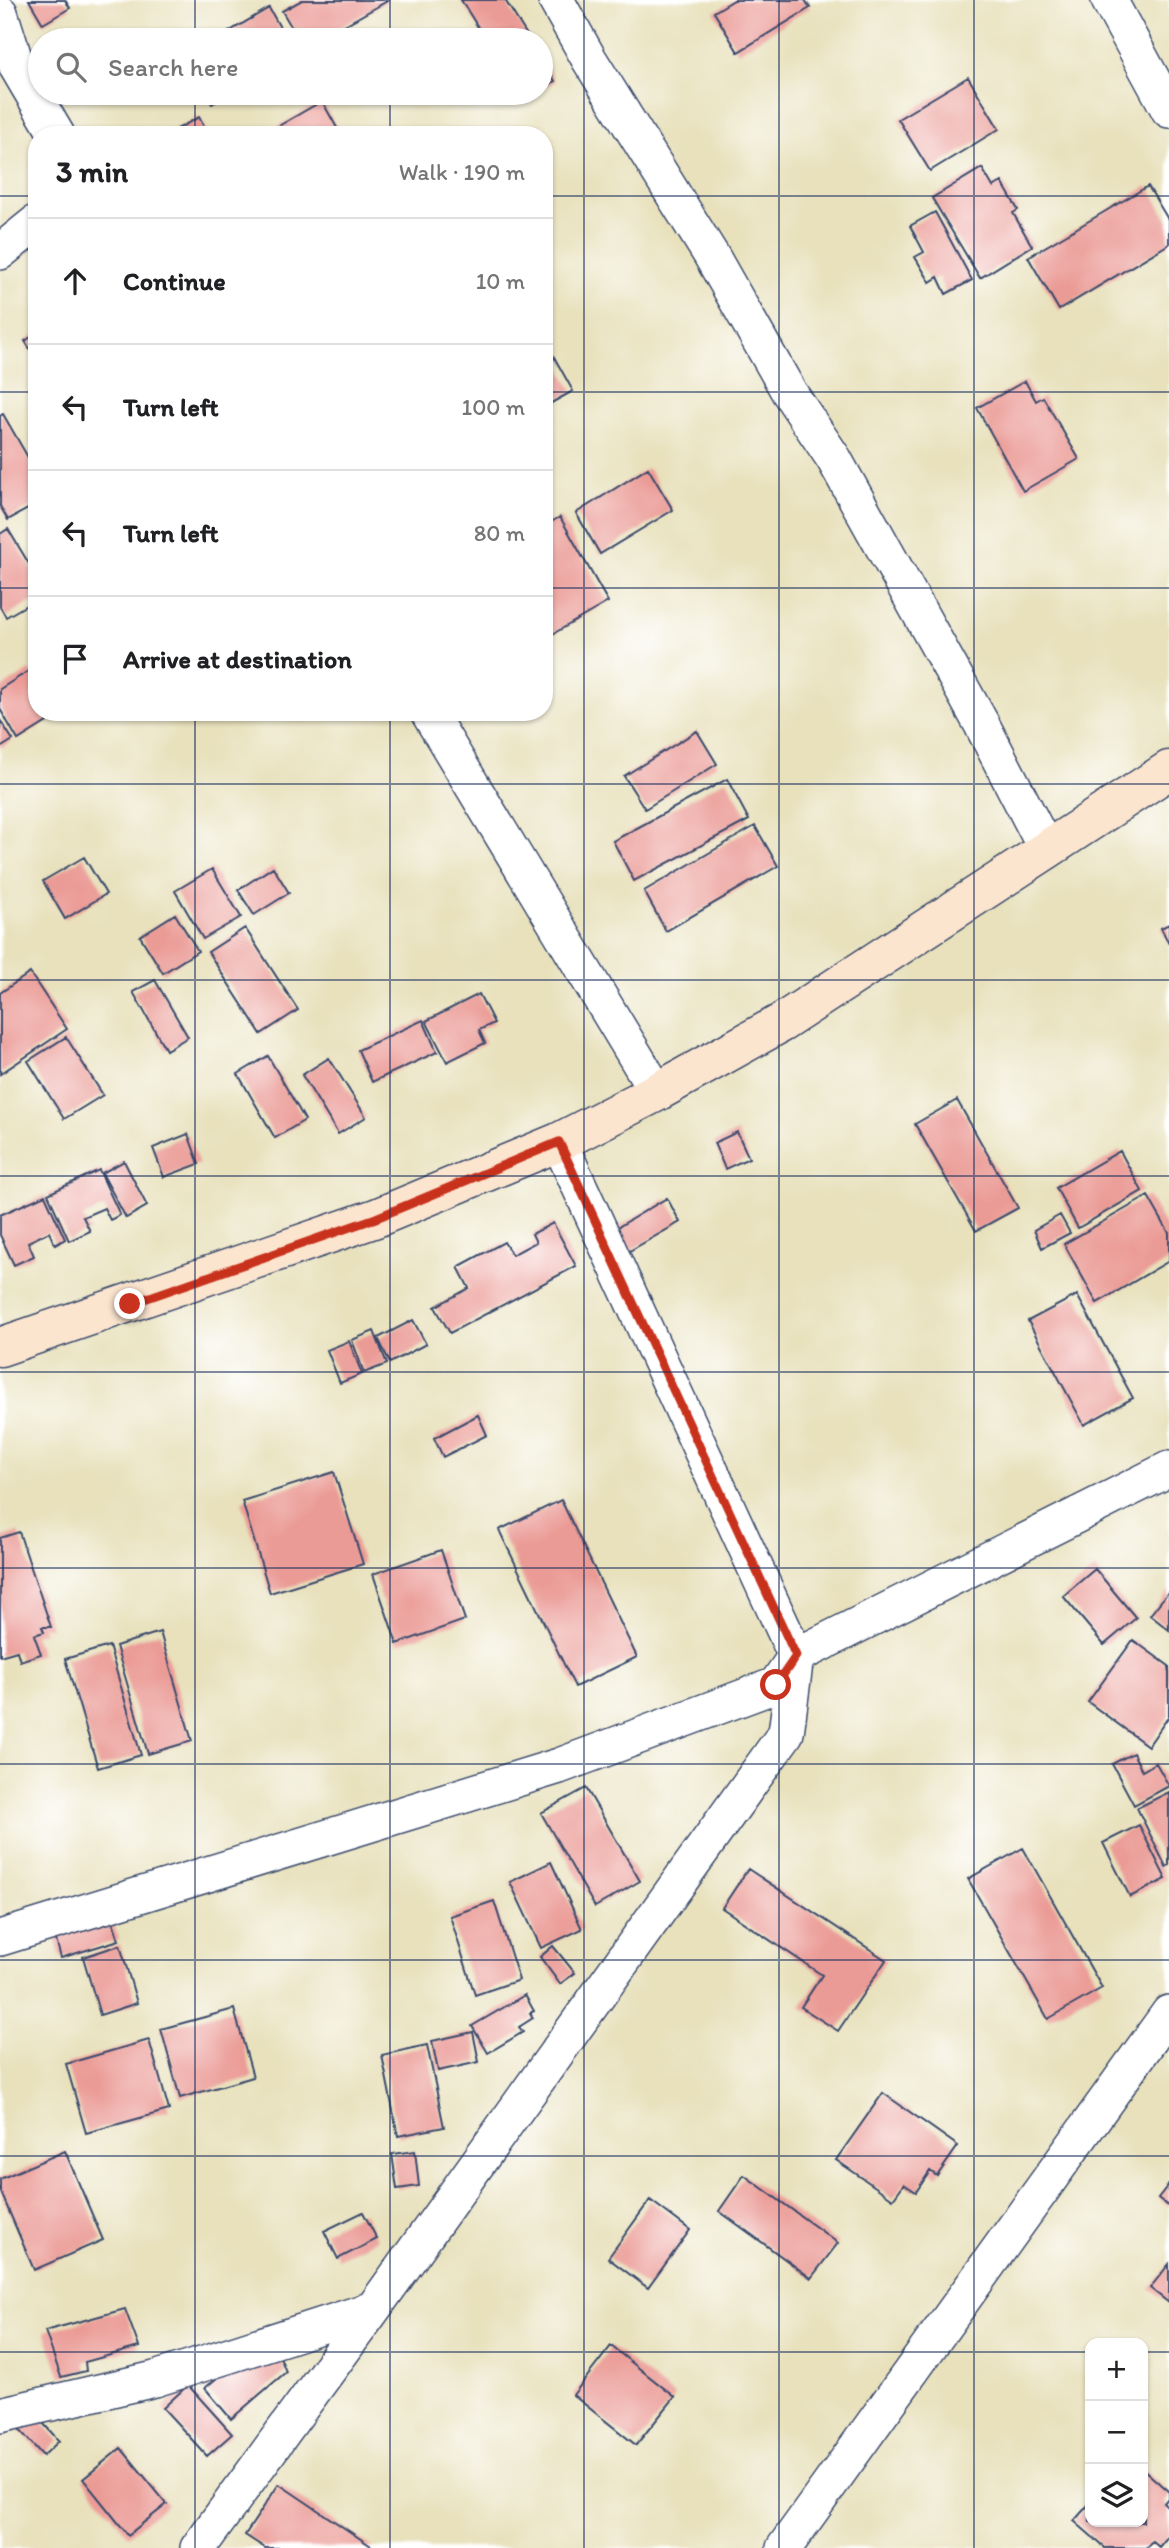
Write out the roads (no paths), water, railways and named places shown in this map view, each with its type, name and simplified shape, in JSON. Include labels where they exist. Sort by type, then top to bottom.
[{"type":"street","points":[[556,0],[789,392],[834,459],[981,723],[1047,851]]},
{"type":"street","points":[[1109,0],[1169,110]]},
{"type":"street","points":[[0,13],[17,67],[28,86]]},
{"type":"street","points":[[39,105],[52,126]]},
{"type":"street","points":[[0,252],[28,229]]},
{"type":"street","points":[[434,721],[657,1092]]},
{"type":"street","points":[[0,1347],[376,1218],[559,1142],[657,1092],[781,1023],[1169,770]]},
{"type":"street","points":[[198,2548],[786,1733],[796,1656],[559,1142]]},
{"type":"street","points":[[0,1938],[559,1766],[776,1685],[796,1656],[1169,1469]]},
{"type":"street","points":[[784,2548],[1169,2013]]},
{"type":"street","points":[[0,2415],[155,2379],[373,2309]]}]
